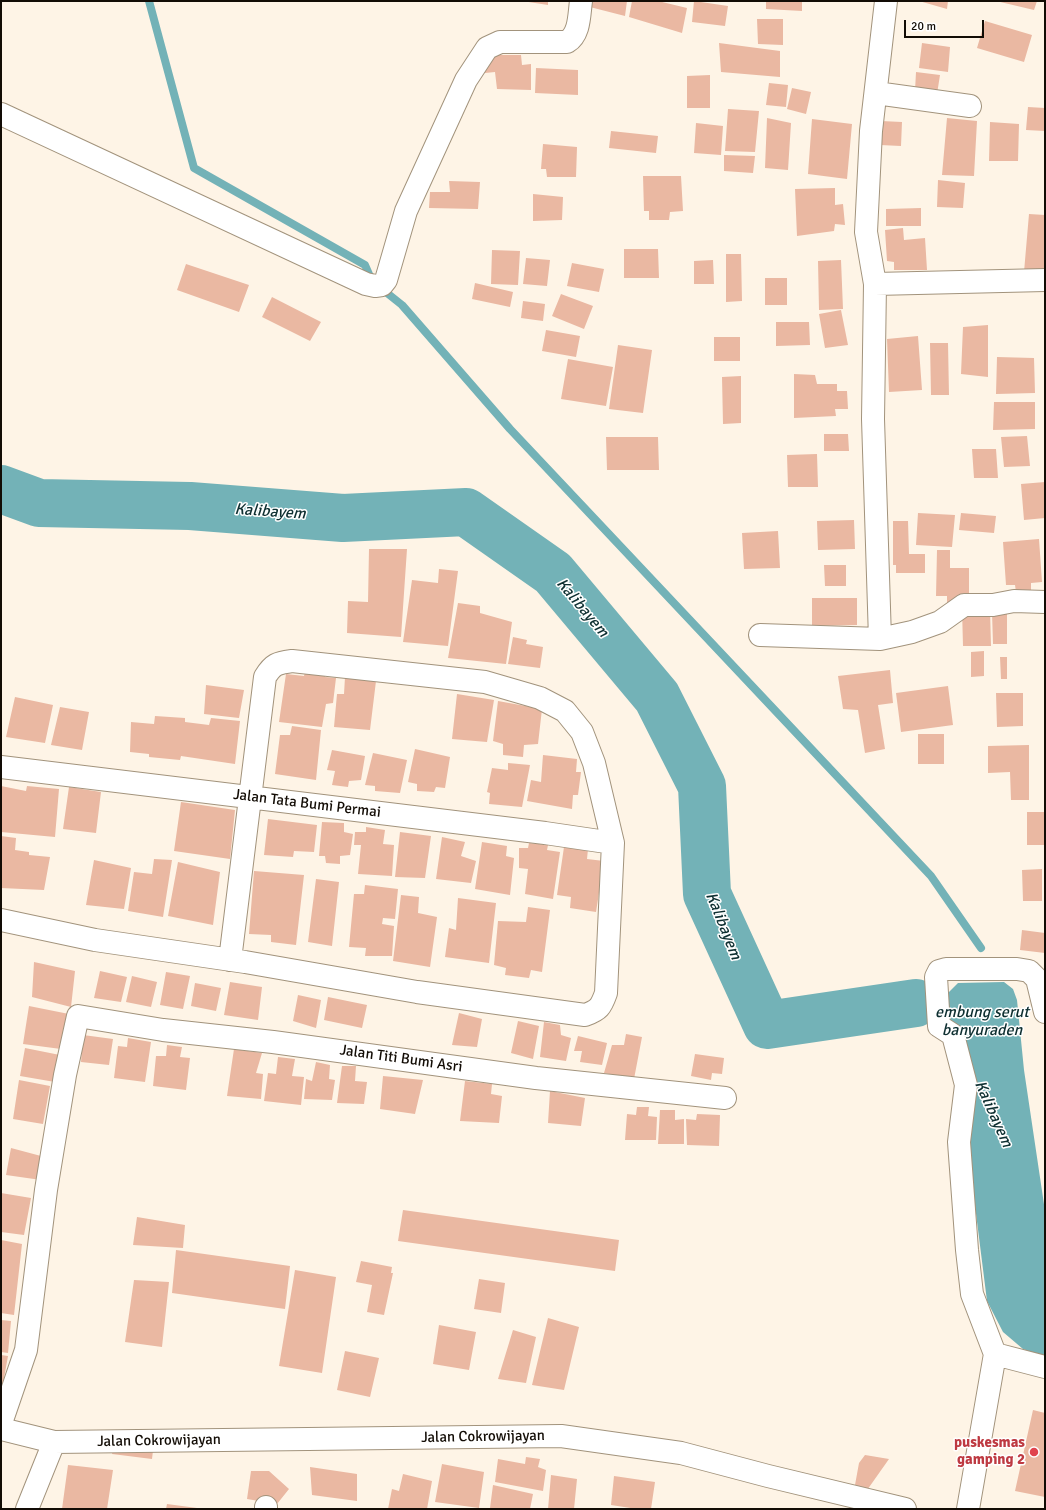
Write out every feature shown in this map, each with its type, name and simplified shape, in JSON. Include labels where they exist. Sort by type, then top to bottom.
[{"type":"street","points":[[1,114],[359,281],[378,286],[386,280],[406,211],[466,80],[487,48],[500,42],[567,42],[574,38],[577,29],[581,1]]},
{"type":"street","points":[[880,639],[873,419],[875,284],[866,232],[871,131],[886,1]]},
{"type":"street","points":[[876,93],[970,106]]},
{"type":"street","points":[[875,284],[1045,280]]},
{"type":"street","points":[[760,636],[880,639],[912,632],[940,622],[964,605],[993,605],[1014,601],[1045,602]]},
{"type":"street","points":[[1,920],[95,940],[230,960],[417,992],[585,1015],[596,1011],[603,1003],[606,993],[614,843],[594,762],[582,732],[565,711],[540,698],[485,682],[292,661],[278,662],[270,668],[265,677],[230,960]]},
{"type":"street","name":"Jalan Tata Bumi Permai","points":[[1,767],[36,770],[120,782],[545,833],[614,843]]},
{"type":"street","points":[[968,1509],[995,1354],[972,1294],[967,1250],[959,1142],[966,1085],[953,1035],[939,1026],[936,977],[939,971],[946,969],[1017,969],[1029,971],[1037,979],[1045,1012]]},
{"type":"street","name":"Jalan Titi Bumi Asri","points":[[1,1423],[26,1350],[46,1190],[65,1075],[78,1016],[163,1030],[296,1045],[536,1078],[725,1098]]},
{"type":"street","points":[[995,1354],[1045,1367]]},
{"type":"street","name":"Jalan Cokrowijayan","points":[[1,1430],[54,1442],[562,1436],[681,1453],[904,1509]]},
{"type":"street","points":[[27,1509],[54,1442]]},
{"type":"water","name":"embung serut banyuraden","points":[[1004,982],[1013,989],[1017,1000],[1024,1070],[1045,1211],[1045,1357],[1023,1349],[1003,1332],[987,1301],[971,1174],[942,999],[958,983]]},
{"type":"building","points":[[522,1],[548,1],[548,5]]},
{"type":"building","points":[[587,1],[627,1],[625,16],[586,6]]},
{"type":"building","points":[[632,1],[658,1],[687,8],[682,33],[629,17]]},
{"type":"building","points":[[694,1],[728,6],[725,26],[692,22]]},
{"type":"building","points":[[766,1],[802,1],[802,11],[766,9]]},
{"type":"building","points":[[919,1],[948,1],[947,9]]},
{"type":"building","points":[[996,1],[1037,1],[1034,10]]},
{"type":"building","points":[[757,19],[783,19],[783,45],[758,44]]},
{"type":"building","points":[[985,21],[1032,35],[1024,62],[977,48]]},
{"type":"building","points":[[719,43],[780,51],[780,77],[721,72]]},
{"type":"building","points":[[922,43],[950,47],[948,72],[919,68]]},
{"type":"building","points":[[485,55],[521,55],[522,65],[531,64],[531,90],[497,89],[495,72],[485,73]]},
{"type":"building","points":[[536,68],[578,70],[578,95],[535,93]]},
{"type":"building","points":[[916,72],[940,75],[937,94],[915,91]]},
{"type":"building","points":[[710,75],[710,108],[687,108],[687,76]]},
{"type":"building","points":[[769,83],[788,85],[786,107],[766,105]]},
{"type":"building","points":[[792,88],[811,92],[806,114],[787,109]]},
{"type":"building","points":[[1028,107],[1045,108],[1045,131],[1026,130]]},
{"type":"building","points":[[728,109],[759,111],[755,152],[725,151]]},
{"type":"building","points":[[767,118],[791,123],[788,170],[765,168]]},
{"type":"building","points":[[947,118],[977,121],[974,176],[942,175]]},
{"type":"building","points":[[812,119],[852,124],[847,179],[808,174]]},
{"type":"building","points":[[881,121],[902,122],[901,146],[880,145]]},
{"type":"building","points":[[990,122],[1019,124],[1018,161],[989,161]]},
{"type":"building","points":[[696,123],[723,126],[721,155],[694,153]]},
{"type":"building","points":[[611,131],[658,136],[656,153],[609,148]]},
{"type":"building","points":[[543,144],[577,147],[576,177],[547,177],[546,169],[541,169]]},
{"type":"building","points":[[724,155],[755,156],[753,173],[724,171]]},
{"type":"building","points":[[643,176],[681,176],[683,211],[670,212],[669,220],[649,220],[649,211],[644,211]]},
{"type":"building","points":[[938,180],[965,183],[963,208],[937,207]]},
{"type":"building","points":[[449,181],[480,182],[478,209],[429,208],[430,192],[450,192]]},
{"type":"building","points":[[835,188],[835,205],[843,204],[845,225],[835,224],[834,231],[797,236],[795,189]]},
{"type":"building","points":[[533,194],[563,197],[562,220],[533,221]]},
{"type":"building","points":[[921,208],[921,226],[886,226],[886,209]]},
{"type":"building","points":[[1029,214],[1045,215],[1045,274],[1024,272]]},
{"type":"building","points":[[903,228],[904,240],[925,238],[927,270],[894,270],[894,262],[887,261],[885,230]]},
{"type":"building","points":[[624,249],[658,249],[659,278],[624,278]]},
{"type":"building","points":[[492,250],[520,251],[518,285],[491,284]]},
{"type":"building","points":[[726,254],[741,254],[742,301],[726,302]]},
{"type":"building","points":[[526,258],[550,260],[547,286],[523,284]]},
{"type":"building","points":[[713,260],[714,284],[694,284],[694,261]]},
{"type":"building","points":[[841,260],[843,309],[819,310],[818,261]]},
{"type":"building","points":[[572,263],[604,269],[599,292],[567,286]]},
{"type":"building","points":[[186,264],[249,285],[239,312],[177,290]]},
{"type":"building","points":[[765,278],[787,278],[787,305],[765,305]]},
{"type":"building","points":[[475,283],[513,292],[510,307],[472,299]]},
{"type":"building","points":[[561,294],[593,306],[584,329],[552,316]]},
{"type":"building","points":[[272,297],[321,322],[310,341],[262,317]]},
{"type":"building","points":[[523,301],[545,304],[543,321],[521,318]]},
{"type":"building","points":[[841,310],[848,345],[825,348],[819,314]]},
{"type":"building","points":[[776,322],[809,322],[810,345],[776,346]]},
{"type":"building","points":[[988,325],[988,377],[961,374],[963,327]]},
{"type":"building","points":[[546,330],[580,336],[576,357],[542,351]]},
{"type":"building","points":[[918,336],[922,390],[889,392],[887,339]]},
{"type":"building","points":[[714,337],[740,337],[740,361],[714,361]]},
{"type":"building","points":[[930,343],[948,343],[949,395],[931,395]]},
{"type":"building","points":[[618,345],[652,350],[643,413],[609,409]]},
{"type":"building","points":[[997,357],[1034,358],[1035,393],[996,394]]},
{"type":"building","points":[[568,359],[613,367],[606,406],[561,399]]},
{"type":"building","points":[[794,374],[815,375],[817,384],[837,384],[837,391],[847,391],[848,409],[835,409],[836,416],[794,418]]},
{"type":"building","points":[[741,376],[741,423],[723,424],[722,377]]},
{"type":"building","points":[[994,402],[1035,402],[1035,429],[993,430]]},
{"type":"building","points":[[824,434],[848,434],[849,451],[824,451]]},
{"type":"building","points":[[1027,436],[1030,466],[1004,467],[1001,437]]},
{"type":"building","points":[[606,437],[658,437],[659,470],[607,470]]},
{"type":"building","points":[[972,449],[996,449],[998,478],[974,478]]},
{"type":"building","points":[[817,454],[818,487],[788,487],[787,455]]},
{"type":"building","points":[[1045,482],[1045,518],[1024,520],[1021,484]]},
{"type":"building","points":[[918,513],[955,515],[952,547],[916,545]]},
{"type":"building","points":[[961,513],[996,516],[994,533],[959,530]]},
{"type":"building","points":[[854,520],[855,549],[818,550],[817,521]]},
{"type":"building","points":[[893,521],[908,521],[909,554],[925,554],[925,573],[896,573],[896,565],[893,565]]},
{"type":"building","points":[[778,531],[780,568],[744,569],[742,533]]},
{"type":"building","points":[[1039,539],[1042,582],[1031,583],[1031,591],[1016,592],[1015,585],[1006,585],[1003,542]]},
{"type":"building","points":[[369,549],[407,549],[401,637],[347,633],[348,601],[368,602]]},
{"type":"building","points":[[937,550],[950,550],[950,568],[969,568],[969,597],[947,605],[947,596],[936,596]]},
{"type":"building","points":[[824,565],[846,565],[846,586],[825,586]]},
{"type":"building","points":[[439,569],[458,571],[448,646],[403,642],[412,580],[438,583]]},
{"type":"building","points":[[812,598],[857,598],[857,625],[812,626]]},
{"type":"building","points":[[458,603],[480,606],[480,613],[512,622],[506,664],[448,658]]},
{"type":"building","points":[[962,609],[990,609],[991,646],[963,646]]},
{"type":"building","points":[[992,612],[1007,612],[1007,644],[993,644]]},
{"type":"building","points":[[513,637],[527,640],[526,644],[543,647],[540,668],[508,664]]},
{"type":"building","points":[[984,651],[984,676],[971,677],[971,652]]},
{"type":"building","points":[[1000,657],[1007,657],[1007,679],[1001,679]]},
{"type":"building","points":[[890,670],[893,703],[878,705],[885,749],[865,753],[858,710],[843,709],[838,676]]},
{"type":"building","points":[[305,672],[325,673],[325,677],[336,678],[333,703],[326,704],[322,727],[279,722],[286,674],[304,676]]},
{"type":"building","points":[[345,677],[376,681],[370,730],[334,727],[337,694],[344,694]]},
{"type":"building","points":[[206,685],[244,690],[239,718],[204,714]]},
{"type":"building","points":[[948,686],[953,725],[901,732],[896,693]]},
{"type":"building","points":[[996,693],[1023,693],[1023,726],[997,727]]},
{"type":"building","points":[[457,694],[494,700],[487,742],[452,739]]},
{"type":"building","points":[[15,697],[53,705],[45,743],[6,737]]},
{"type":"building","points":[[498,701],[542,709],[538,744],[524,745],[523,757],[503,755],[503,744],[493,741]]},
{"type":"building","points":[[60,707],[89,712],[82,750],[51,745]]},
{"type":"building","points":[[155,716],[185,718],[185,722],[209,725],[211,718],[240,721],[235,764],[181,756],[180,760],[149,757],[149,754],[130,752],[131,722],[154,724]]},
{"type":"building","points":[[292,726],[321,730],[316,780],[275,774],[280,735],[290,735]]},
{"type":"building","points":[[918,734],[944,734],[944,764],[918,764]]},
{"type":"building","points":[[1029,745],[1029,800],[1011,800],[1010,772],[988,773],[988,746]]},
{"type":"building","points":[[415,749],[450,757],[445,788],[436,787],[434,792],[417,791],[417,784],[408,782]]},
{"type":"building","points":[[332,750],[365,756],[361,780],[349,781],[348,787],[332,785],[335,771],[327,770]]},
{"type":"building","points":[[373,753],[407,760],[400,793],[375,791],[375,786],[365,785]]},
{"type":"building","points":[[543,755],[577,759],[576,772],[581,772],[578,795],[573,795],[572,809],[527,801],[531,780],[541,782]]},
{"type":"building","points":[[508,763],[530,765],[522,807],[489,804],[490,793],[487,792],[492,768],[508,770]]},
{"type":"building","points":[[1,786],[26,791],[27,786],[59,789],[55,837],[1,832]]},
{"type":"building","points":[[69,787],[101,792],[96,833],[63,829]]},
{"type":"building","points":[[181,802],[235,810],[230,859],[174,851]]},
{"type":"building","points":[[1027,812],[1044,812],[1044,845],[1027,845]]},
{"type":"building","points":[[268,819],[317,825],[314,852],[294,851],[293,857],[264,855]]},
{"type":"building","points":[[322,822],[344,823],[344,832],[353,834],[350,855],[340,856],[340,864],[326,863],[325,856],[319,856]]},
{"type":"building","points":[[366,827],[385,830],[383,844],[394,845],[392,876],[358,874],[361,845],[354,845],[355,832],[366,832]]},
{"type":"building","points":[[400,832],[431,836],[425,878],[395,877]]},
{"type":"building","points":[[1,836],[16,838],[15,850],[29,852],[29,855],[50,857],[44,890],[1,888]]},
{"type":"building","points":[[442,837],[465,842],[461,856],[476,861],[471,883],[436,879]]},
{"type":"building","points":[[482,842],[507,846],[506,856],[514,858],[510,895],[475,889]]},
{"type":"building","points":[[529,843],[548,845],[547,850],[560,852],[553,899],[525,894],[528,869],[519,868],[519,848],[528,848]]},
{"type":"building","points":[[564,847],[588,849],[587,859],[604,861],[596,912],[570,908],[571,897],[557,895]]},
{"type":"building","points":[[154,859],[172,860],[163,917],[128,911],[134,872],[152,874]]},
{"type":"building","points":[[94,860],[131,868],[124,909],[86,905]]},
{"type":"building","points":[[178,862],[220,872],[213,925],[168,916]]},
{"type":"building","points":[[1042,869],[1042,901],[1023,901],[1022,870]]},
{"type":"building","points":[[254,871],[304,875],[296,945],[271,942],[271,935],[249,934]]},
{"type":"building","points":[[316,879],[339,882],[332,946],[308,942]]},
{"type":"building","points":[[365,885],[398,889],[395,919],[383,918],[382,924],[394,926],[392,956],[365,956],[366,948],[349,947],[354,894],[364,894]]},
{"type":"building","points":[[401,895],[419,897],[418,913],[437,917],[430,967],[393,961]]},
{"type":"building","points":[[458,898],[496,903],[489,963],[445,957],[449,928],[456,930]]},
{"type":"building","points":[[528,907],[550,910],[542,972],[531,970],[529,978],[505,975],[506,968],[494,965],[498,921],[526,922]]},
{"type":"building","points":[[1022,930],[1045,933],[1045,953],[1020,950]]},
{"type":"building","points":[[34,962],[75,971],[71,1007],[32,997]]},
{"type":"building","points":[[100,971],[127,977],[121,1002],[94,998]]},
{"type":"building","points":[[166,972],[190,976],[183,1009],[160,1005]]},
{"type":"building","points":[[132,976],[157,982],[151,1007],[126,1002]]},
{"type":"building","points":[[230,982],[262,987],[258,1020],[224,1015]]},
{"type":"building","points":[[195,983],[221,988],[216,1011],[191,1006]]},
{"type":"building","points":[[298,995],[321,1000],[316,1028],[293,1021]]},
{"type":"building","points":[[328,997],[367,1005],[362,1028],[324,1020]]},
{"type":"building","points":[[29,1006],[69,1014],[61,1049],[23,1044]]},
{"type":"building","points":[[459,1013],[482,1019],[477,1047],[452,1045]]},
{"type":"building","points":[[518,1021],[539,1026],[533,1059],[511,1053]]},
{"type":"building","points":[[544,1022],[560,1025],[561,1035],[571,1038],[566,1061],[540,1057]]},
{"type":"building","points":[[626,1034],[642,1037],[634,1079],[604,1073],[612,1045],[624,1045]]},
{"type":"building","points":[[83,1035],[113,1039],[109,1065],[81,1062]]},
{"type":"building","points":[[578,1036],[607,1043],[602,1065],[580,1062],[582,1051],[574,1051]]},
{"type":"building","points":[[128,1038],[151,1042],[145,1082],[114,1078],[118,1046],[127,1047]]},
{"type":"building","points":[[167,1045],[182,1047],[180,1057],[190,1058],[186,1090],[153,1086],[156,1056],[166,1056]]},
{"type":"building","points":[[25,1048],[60,1055],[55,1082],[20,1076]]},
{"type":"building","points":[[234,1049],[262,1053],[256,1073],[263,1074],[261,1099],[227,1096]]},
{"type":"building","points":[[695,1054],[724,1058],[722,1074],[712,1073],[711,1080],[691,1076]]},
{"type":"building","points":[[278,1057],[295,1059],[292,1076],[304,1077],[301,1105],[264,1101],[268,1073],[276,1074]]},
{"type":"building","points":[[316,1062],[330,1065],[329,1079],[335,1080],[332,1100],[304,1099],[306,1079],[312,1081]]},
{"type":"building","points":[[342,1066],[356,1066],[355,1081],[367,1082],[364,1104],[337,1103]]},
{"type":"building","points":[[383,1076],[423,1080],[415,1114],[380,1109]]},
{"type":"building","points":[[19,1080],[50,1086],[43,1124],[13,1119]]},
{"type":"building","points":[[465,1081],[492,1084],[491,1094],[502,1096],[499,1123],[460,1121]]},
{"type":"building","points":[[550,1091],[585,1098],[581,1126],[548,1123]]},
{"type":"building","points":[[637,1107],[649,1107],[648,1116],[657,1117],[656,1140],[625,1140],[627,1114],[636,1115]]},
{"type":"building","points":[[660,1110],[675,1110],[675,1120],[684,1119],[684,1144],[658,1144]]},
{"type":"building","points":[[697,1114],[720,1115],[719,1146],[687,1145],[686,1119],[696,1120]]},
{"type":"building","points":[[11,1148],[41,1156],[41,1180],[6,1175]]},
{"type":"building","points":[[1,1193],[31,1198],[24,1235],[1,1232]]},
{"type":"building","points":[[403,1210],[619,1240],[615,1271],[398,1241]]},
{"type":"building","points":[[137,1217],[185,1225],[183,1248],[133,1245]]},
{"type":"building","points":[[1,1240],[22,1244],[14,1315],[1,1313]]},
{"type":"building","points":[[176,1250],[290,1266],[285,1309],[172,1293]]},
{"type":"building","points":[[361,1261],[392,1267],[391,1273],[393,1273],[384,1315],[367,1312],[372,1285],[356,1282]]},
{"type":"building","points":[[295,1270],[336,1277],[322,1373],[279,1366]]},
{"type":"building","points":[[479,1279],[505,1283],[501,1313],[474,1309]]},
{"type":"building","points":[[134,1280],[169,1282],[162,1347],[125,1342]]},
{"type":"building","points":[[548,1318],[579,1327],[564,1390],[532,1385]]},
{"type":"building","points":[[1,1320],[11,1321],[8,1353],[1,1352]]},
{"type":"building","points":[[439,1325],[476,1332],[469,1370],[433,1364]]},
{"type":"building","points":[[513,1330],[536,1337],[526,1383],[498,1379]]},
{"type":"building","points":[[345,1351],[379,1358],[370,1397],[337,1390]]},
{"type":"building","points":[[1,1355],[8,1356],[2,1389],[1,1389]]},
{"type":"building","name":"puskesmas gamping 2","points":[[1033,1410],[1045,1413],[1045,1497],[1015,1491]]},
{"type":"building","points":[[154,1442],[152,1459],[112,1454],[114,1444]]},
{"type":"building","points":[[865,1455],[889,1459],[865,1493],[855,1485],[859,1463]]},
{"type":"building","points":[[526,1457],[540,1459],[538,1467],[546,1470],[543,1491],[495,1482],[498,1459],[525,1464]]},
{"type":"building","points":[[442,1464],[484,1472],[479,1508],[435,1502]]},
{"type":"building","points":[[68,1465],[113,1470],[107,1509],[62,1509]]},
{"type":"building","points":[[310,1467],[357,1474],[357,1501],[312,1495]]},
{"type":"building","points":[[251,1471],[269,1471],[289,1489],[277,1504],[247,1499]]},
{"type":"building","points":[[403,1474],[432,1481],[427,1509],[388,1509],[392,1489],[399,1491]]},
{"type":"building","points":[[551,1475],[577,1479],[574,1509],[548,1509]]},
{"type":"building","points":[[614,1476],[655,1482],[651,1509],[637,1509],[611,1505]]},
{"type":"building","points":[[493,1485],[533,1494],[530,1509],[490,1508]]},
{"type":"building","points":[[167,1504],[197,1508],[197,1509],[166,1509]]},
{"type":"waterway","points":[[149,1],[194,168],[365,265],[372,281],[402,305],[510,429],[931,876],[981,948]]},
{"type":"waterway","name":"Kalibayem","points":[[1,489],[39,503],[190,506],[343,518],[466,512],[553,573],[657,697],[702,786],[707,894],[767,1025],[916,1003]]},
{"type":"place","name":"puskesmas gamping 2","points":[[1034,1452]]}]
